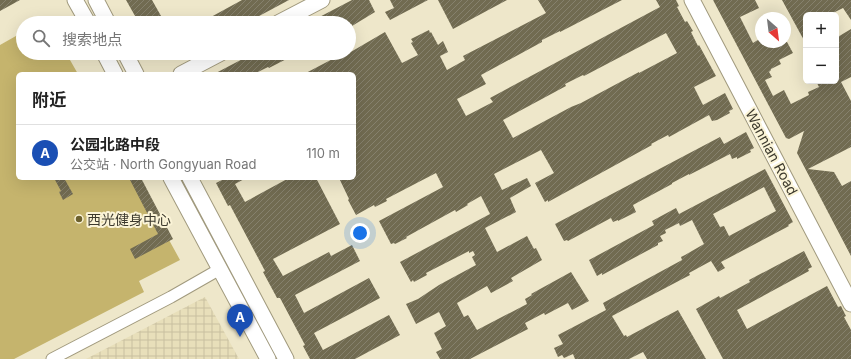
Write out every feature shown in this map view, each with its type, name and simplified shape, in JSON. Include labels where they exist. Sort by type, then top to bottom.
[{"type":"main road","points":[[75,0],[84,16]]},
{"type":"main road","points":[[96,0],[104,16]]},
{"type":"main road","points":[[291,16],[322,0]]},
{"type":"main road","name":"Wannian Road","points":[[692,0],[851,304]]},
{"type":"main road","points":[[108,60],[114,72]]},
{"type":"main road","points":[[128,60],[135,72]]},
{"type":"main road","points":[[185,72],[208,60]]},
{"type":"main road","points":[[172,180],[268,359]]},
{"type":"main road","points":[[191,180],[286,359]]},
{"type":"street","points":[[52,359],[172,297],[220,269]]},
{"type":"shaded area","name":"西光健身中心","points":[[16,36],[16,60],[70,60],[77,72],[16,72],[16,180],[136,180],[180,260],[139,281],[144,292],[14,359],[0,359],[0,45]]},
{"type":"shaded area","points":[[205,297],[239,359],[86,359]]},
{"type":"building","points":[[0,0],[20,0],[0,11]]},
{"type":"building","points":[[126,0],[152,0],[161,16],[135,16]]},
{"type":"building","points":[[242,0],[289,0],[259,16],[213,16]]},
{"type":"building","points":[[352,0],[369,0],[375,12],[356,24],[356,16],[321,16]]},
{"type":"building","points":[[390,0],[428,0],[390,20],[385,12],[394,8]]},
{"type":"building","points":[[438,0],[507,0],[453,29]]},
{"type":"building","points":[[538,0],[622,0],[542,40],[542,42],[481,75],[486,84],[457,99],[466,116],[493,102],[490,98],[660,7],[656,0],[676,0],[679,6],[677,7],[685,22],[687,21],[693,31],[691,32],[698,46],[699,45],[716,76],[694,87],[703,105],[725,93],[733,109],[729,111],[730,113],[717,120],[712,121],[709,115],[669,137],[668,135],[548,202],[548,200],[545,202],[535,183],[554,173],[541,150],[494,174],[502,190],[527,178],[531,186],[510,198],[516,212],[485,228],[497,252],[527,236],[534,249],[536,248],[542,260],[511,278],[513,281],[491,293],[487,286],[457,303],[464,317],[468,315],[477,330],[527,304],[525,299],[532,295],[531,294],[571,272],[589,301],[572,310],[568,303],[545,315],[544,313],[525,323],[528,329],[470,359],[440,359],[436,352],[442,349],[434,333],[446,326],[439,312],[416,324],[406,304],[418,299],[439,285],[476,265],[472,257],[475,255],[473,251],[469,253],[469,251],[426,273],[427,275],[414,282],[413,280],[411,282],[400,262],[490,214],[481,196],[456,212],[455,210],[406,237],[407,238],[395,244],[391,244],[379,221],[443,187],[436,173],[386,199],[387,201],[375,207],[374,205],[356,215],[340,180],[356,180],[356,72],[308,72],[331,60],[356,60],[356,49],[385,32],[402,63],[418,55],[411,43],[413,42],[411,39],[429,30],[438,45],[443,41],[448,52],[440,56],[447,70],[465,60],[463,56],[546,13]],"holes":[[[666,33],[677,53],[513,138],[503,120],[566,86],[565,84],[583,75],[584,76]]]},
{"type":"building","points":[[713,0],[755,0],[759,8],[740,17],[753,43],[755,42],[755,48],[790,48],[793,53],[779,60],[781,64],[771,69],[769,72],[772,77],[765,80],[773,96],[784,90],[791,104],[809,95],[808,92],[819,87],[818,84],[839,84],[839,36],[851,29],[851,77],[841,82],[851,101],[851,147],[808,169],[834,172],[842,186],[851,181],[851,256],[797,153],[804,131],[789,139],[786,138]]},
{"type":"building","points":[[782,0],[851,0],[851,20],[843,8],[835,12],[803,12],[803,38],[791,16],[791,12],[789,12]]},
{"type":"building","points":[[241,60],[284,60],[258,72],[218,72]]},
{"type":"building","points":[[746,132],[754,148],[750,150],[751,152],[737,159],[737,157],[732,159],[730,154],[689,174],[633,205],[636,212],[618,221],[613,222],[611,218],[568,241],[564,241],[555,224],[720,137],[724,144]]},
{"type":"building","points":[[765,169],[793,222],[788,225],[789,226],[721,262],[725,268],[718,272],[711,261],[689,273],[690,275],[612,316],[624,336],[626,335],[627,337],[678,310],[706,359],[647,359],[643,352],[629,359],[575,359],[573,354],[564,358],[562,355],[558,357],[554,348],[563,344],[558,335],[606,310],[603,303],[682,260],[681,257],[704,244],[692,220],[680,226],[679,223],[665,230],[666,233],[660,236],[663,241],[658,243],[658,245],[602,275],[602,273],[597,276],[589,260],[654,225],[652,221],[676,208],[679,214]],"holes":[[[764,187],[776,211],[729,236],[724,226],[720,227],[713,214]]]},
{"type":"building","points":[[55,180],[65,180],[73,194],[63,200],[59,192],[61,191]]},
{"type":"building","points":[[130,180],[142,180],[173,239],[135,259],[130,249],[158,234]]},
{"type":"building","points":[[222,180],[242,180],[235,184],[245,202],[285,180],[317,180],[340,224],[273,259],[283,276],[329,252],[331,256],[352,245],[360,261],[295,295],[304,313],[369,278],[380,298],[314,333],[323,350],[389,315],[400,335],[355,359],[310,359],[303,346],[305,345],[280,298],[277,298],[263,272],[265,271],[230,205],[228,206],[216,183]]},
{"type":"building","points":[[804,251],[812,267],[808,269],[809,271],[737,310],[747,329],[827,286],[838,307],[841,306],[846,316],[844,317],[851,330],[851,359],[723,359],[696,309],[719,296],[720,298],[750,282],[749,280]]},
{"type":"place","name":"西光健身中心","points":[[79,219]]},
{"type":"place","name":"公园北路中段","points":[[240,337]]}]
